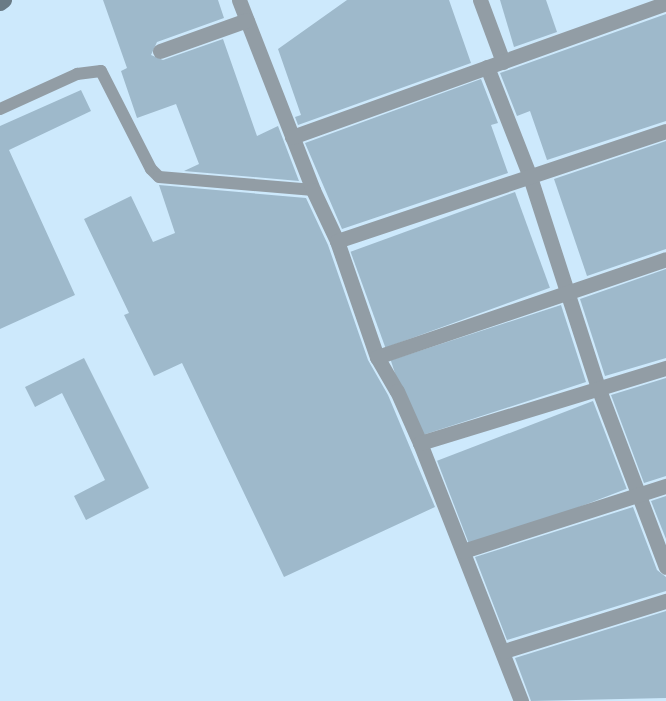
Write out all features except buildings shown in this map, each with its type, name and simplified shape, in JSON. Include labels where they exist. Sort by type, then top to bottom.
[{"type":"main road","points":[[0,3],[4,0]]},
{"type":"street","points":[[239,0],[313,190],[337,241],[377,357],[397,391],[420,443],[504,651],[521,701]]},
{"type":"street","points":[[480,0],[503,62]]},
{"type":"street","points":[[292,137],[666,3]]},
{"type":"street","points":[[160,51],[247,20]]},
{"type":"street","points":[[487,67],[530,177],[599,390],[666,567]]},
{"type":"street","points":[[337,241],[666,131]]},
{"type":"street","points":[[377,357],[666,259]]},
{"type":"street","points":[[420,443],[666,368]]},
{"type":"street","points":[[464,551],[666,486]]},
{"type":"street","points":[[504,651],[666,601]]},
{"type":"lane","points":[[0,109],[77,74],[101,71],[151,169],[159,177],[313,190]]}]
